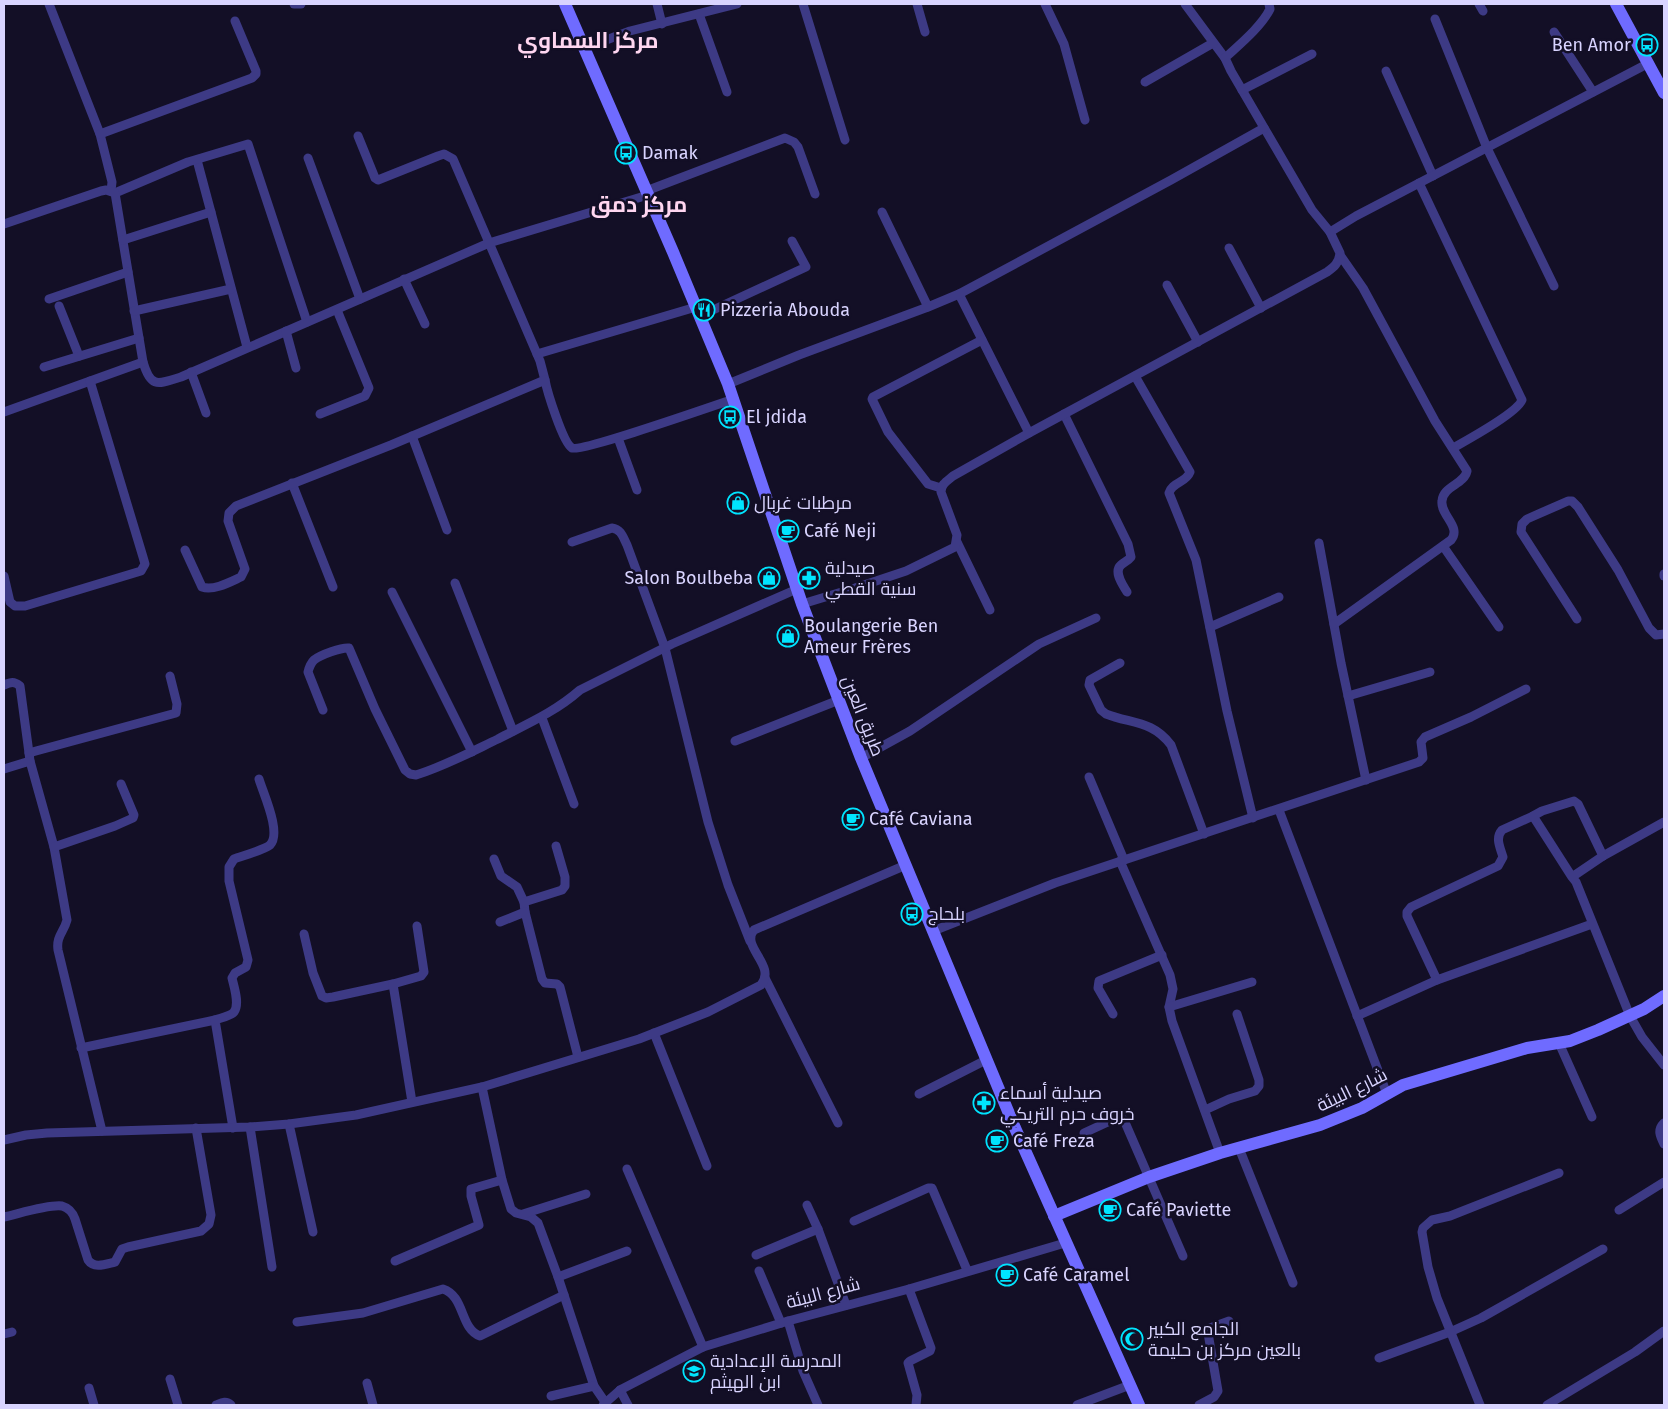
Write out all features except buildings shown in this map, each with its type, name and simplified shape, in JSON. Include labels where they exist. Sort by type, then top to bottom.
[{"type":"main road","name":"طريق العين","points":[[565,4],[734,399],[802,604],[861,758],[986,1060],[1065,1243],[1139,1405]]},
{"type":"main road","points":[[1616,4],[1664,94]]},
{"type":"main road","name":"شارع البيئة","points":[[1054,1216],[1149,1177],[1220,1153],[1320,1125],[1362,1108],[1403,1085],[1527,1048],[1559,1043],[1598,1030],[1644,1009],[1664,996]]},
{"type":"street","points":[[49,4],[100,134],[112,182],[123,240],[143,362],[147,377],[159,383],[191,372],[489,243],[647,193],[784,138],[794,142],[798,147],[815,194]]},
{"type":"street","points":[[294,4],[301,4]]},
{"type":"street","points":[[657,4],[662,24]]},
{"type":"street","points":[[585,48],[630,31],[737,4]]},
{"type":"street","points":[[802,4],[845,140]]},
{"type":"street","points":[[916,4],[924,32]]},
{"type":"street","points":[[1046,4],[1064,44],[1085,120]]},
{"type":"street","points":[[1185,4],[1225,58],[1312,210],[1330,232],[1340,255],[1363,288],[1435,421],[1467,474],[1442,497],[1444,513],[1455,534],[1452,540],[1334,624]]},
{"type":"street","points":[[1225,58],[1268,14],[1271,7],[1269,4]]},
{"type":"street","points":[[700,14],[727,92]]},
{"type":"street","points":[[1435,19],[1487,148],[1554,286]]},
{"type":"street","points":[[100,134],[252,78],[256,71],[235,21]]},
{"type":"street","points":[[1554,32],[1593,92]]},
{"type":"street","points":[[1145,82],[1213,43]]},
{"type":"street","points":[[1242,90],[1312,54]]},
{"type":"street","points":[[1330,232],[1356,216],[1649,63]]},
{"type":"street","points":[[1386,71],[1433,176]]},
{"type":"street","points":[[728,384],[958,294],[1264,128]]},
{"type":"street","points":[[358,136],[375,178],[378,180],[444,154],[451,157],[537,354],[557,420],[567,443],[571,447],[575,448],[618,438],[734,399]]},
{"type":"street","points":[[4,224],[101,190],[113,192],[197,160],[248,144],[307,322]]},
{"type":"street","points":[[308,158],[360,299]]},
{"type":"street","points":[[197,160],[247,347]]},
{"type":"street","points":[[1419,183],[1522,400],[1519,406],[1499,420],[1453,448]]},
{"type":"street","points":[[123,240],[211,212]]},
{"type":"street","points":[[882,212],[928,307]]},
{"type":"street","points":[[537,354],[698,312],[806,267],[792,241]]},
{"type":"street","points":[[1229,248],[1261,308]]},
{"type":"street","points":[[802,604],[906,571],[955,547],[957,535],[941,492],[944,483],[953,476],[1327,272],[1335,266],[1340,255]]},
{"type":"street","points":[[49,299],[128,272]]},
{"type":"street","points":[[404,280],[425,324]]},
{"type":"street","points":[[1167,285],[1198,342]]},
{"type":"street","points":[[134,311],[231,289]]},
{"type":"street","points":[[958,294],[1029,433]]},
{"type":"street","points":[[59,306],[79,356]]},
{"type":"street","points":[[320,414],[365,396],[369,388],[337,310]]},
{"type":"street","points":[[286,331],[296,368]]},
{"type":"street","points":[[44,367],[139,338]]},
{"type":"street","points":[[941,488],[928,484],[888,432],[872,399],[982,340]]},
{"type":"street","points":[[4,412],[143,362]]},
{"type":"street","points":[[191,372],[206,413]]},
{"type":"street","points":[[1135,376],[1190,472],[1188,476],[1173,486],[1169,493],[1196,560],[1227,711],[1252,818]]},
{"type":"street","points":[[185,550],[202,587],[215,587],[241,577],[245,569],[228,521],[229,514],[236,506],[412,436],[545,380]]},
{"type":"street","points":[[4,576],[10,602],[15,606],[24,606],[141,571],[144,567],[143,557],[90,381]]},
{"type":"street","points":[[1064,414],[1128,544],[1131,557],[1121,564],[1118,572],[1126,592]]},
{"type":"street","points":[[412,436],[447,530]]},
{"type":"street","points":[[618,438],[637,490]]},
{"type":"street","points":[[292,483],[334,587]]},
{"type":"street","points":[[1577,619],[1521,532],[1522,524],[1526,519],[1568,501],[1572,501],[1578,506],[1618,570],[1649,628],[1656,635],[1664,634]]},
{"type":"street","points":[[4,1140],[42,1134],[250,1127],[356,1115],[482,1087],[578,1058],[654,1033],[708,1012],[761,985],[766,971],[750,941],[728,885],[708,822],[665,648],[620,532],[612,528],[572,542]]},
{"type":"street","points":[[957,542],[990,610]]},
{"type":"street","points":[[1319,543],[1366,780]]},
{"type":"street","points":[[1443,546],[1498,627]]},
{"type":"street","points":[[455,583],[513,731]]},
{"type":"street","points":[[323,710],[308,672],[310,666],[314,660],[322,656],[343,648],[349,648],[375,709],[408,774],[420,774],[472,752],[542,718],[570,700],[580,690],[665,648],[797,589]]},
{"type":"street","points":[[392,592],[472,752]]},
{"type":"street","points":[[1210,628],[1279,597]]},
{"type":"street","points":[[861,758],[910,731],[1039,644],[1096,618]]},
{"type":"street","points":[[1120,663],[1090,680],[1089,685],[1096,701],[1106,714],[1155,729],[1165,738],[1170,745],[1204,834]]},
{"type":"street","points":[[1348,696],[1430,672]]},
{"type":"street","points":[[4,769],[30,757],[176,713],[177,704],[170,676]]},
{"type":"street","points":[[4,685],[12,682],[20,686],[30,757],[54,847],[67,920],[57,942],[58,950],[102,1131]]},
{"type":"street","points":[[933,931],[1055,883],[1419,762],[1422,758],[1421,742],[1426,737],[1526,689]]},
{"type":"street","points":[[735,741],[839,700]]},
{"type":"street","points":[[542,718],[574,804]]},
{"type":"street","points":[[1089,778],[1170,975],[1173,989],[1169,1007],[1172,1021],[1220,1153]]},
{"type":"street","points":[[81,1048],[215,1020],[236,1010],[237,1002],[232,978],[234,974],[246,967],[248,960],[229,881],[229,867],[234,859],[269,846],[275,837],[274,826],[258,779]]},
{"type":"street","points":[[54,847],[133,818],[134,815],[122,784]]},
{"type":"street","points":[[1437,980],[1407,916],[1407,912],[1411,907],[1498,866],[1503,857],[1498,839],[1502,830],[1542,811],[1574,801],[1578,804],[1603,856]]},
{"type":"street","points":[[1279,810],[1386,1094]]},
{"type":"street","points":[[1533,816],[1576,882],[1630,1016],[1642,1037],[1664,1065]]},
{"type":"street","points":[[1572,876],[1603,856],[1664,822]]},
{"type":"street","points":[[500,922],[524,907],[562,890],[565,886],[565,877],[556,846]]},
{"type":"street","points":[[494,859],[501,876],[517,887],[524,907],[542,979],[545,983],[557,984],[560,987],[578,1058]]},
{"type":"street","points":[[750,941],[754,930],[906,865]]},
{"type":"street","points":[[1357,1016],[1437,980],[1592,924]]},
{"type":"street","points":[[304,934],[313,973],[322,996],[326,998],[421,976],[424,972],[417,926]]},
{"type":"street","points":[[1113,1014],[1098,988],[1099,981],[1162,955]]},
{"type":"street","points":[[765,978],[838,1123]]},
{"type":"street","points":[[1169,1007],[1252,982]]},
{"type":"street","points":[[393,984],[412,1102]]},
{"type":"street","points":[[1204,1110],[1229,1099],[1255,1091],[1259,1086],[1259,1080],[1237,1014]]},
{"type":"street","points":[[215,1020],[233,1128]]},
{"type":"street","points":[[654,1033],[707,1166]]},
{"type":"street","points":[[1559,1043],[1592,1117]]},
{"type":"street","points":[[919,1094],[986,1060]]},
{"type":"street","points":[[482,1087],[502,1180],[511,1209],[516,1213],[531,1217],[538,1223],[594,1386],[604,1404]]},
{"type":"street","points":[[1084,1133],[1118,1118],[1124,1120],[1183,1256]]},
{"type":"street","points":[[1664,1122],[1659,1134],[1664,1144]]},
{"type":"street","points":[[289,1124],[313,1232]]},
{"type":"street","points":[[250,1127],[272,1267]]},
{"type":"street","points":[[4,1217],[52,1206],[67,1208],[76,1219],[88,1260],[90,1264],[95,1266],[115,1262],[120,1251],[128,1247],[200,1231],[210,1224],[211,1215],[196,1128]]},
{"type":"street","points":[[1239,1148],[1293,1283]]},
{"type":"street","points":[[627,1169],[703,1347]]},
{"type":"street","points":[[1480,1405],[1437,1298],[1428,1267],[1422,1232],[1423,1228],[1432,1220],[1450,1216],[1559,1173]]},
{"type":"street","points":[[395,1261],[478,1225],[471,1189],[502,1180]]},
{"type":"street","points":[[1619,1210],[1664,1182]]},
{"type":"street","points":[[854,1222],[913,1194],[932,1188],[967,1270]]},
{"type":"street","points":[[522,1214],[586,1194]]},
{"type":"street","points":[[807,1205],[818,1229],[846,1306]]},
{"type":"street","points":[[756,1255],[818,1229]]},
{"type":"street","name":"شارع البيئة","points":[[604,1404],[620,1390],[703,1347],[784,1322],[1065,1243]]},
{"type":"street","points":[[1379,1358],[1450,1332],[1481,1318],[1603,1249]]},
{"type":"street","points":[[558,1277],[627,1251]]},
{"type":"street","points":[[759,1271],[784,1322],[818,1405]]},
{"type":"street","points":[[909,1288],[931,1348],[930,1351],[910,1360],[908,1363],[917,1395],[916,1405]]},
{"type":"street","points":[[297,1322],[363,1313],[443,1289],[454,1296],[472,1332],[480,1336],[564,1295]]},
{"type":"street","points":[[1199,1405],[1214,1396],[1218,1391],[1208,1333],[1210,1328],[1229,1321]]},
{"type":"street","points":[[1547,1405],[1635,1352],[1664,1332]]},
{"type":"street","points":[[170,1379],[178,1405]]},
{"type":"street","points":[[367,1382],[373,1405]]},
{"type":"street","points":[[1078,1405],[1130,1385]]},
{"type":"street","points":[[551,1396],[594,1386]]},
{"type":"street","points":[[89,1388],[94,1405]]},
{"type":"street","points":[[620,1390],[628,1405]]},
{"type":"street","points":[[216,1405],[228,1402],[231,1405]]},
{"type":"place","name":"Ben Amor","points":[[1647,45]]},
{"type":"place","name":"Damak","points":[[626,153]]},
{"type":"place","name":"Pizzeria Abouda","points":[[704,310]]},
{"type":"place","name":"El jdida","points":[[730,417]]},
{"type":"place","name":"مرطبات غربال","points":[[738,503]]},
{"type":"place","name":"Café Neji","points":[[788,531]]},
{"type":"place","name":"Salon Boulbeba","points":[[769,578]]},
{"type":"place","name":"صيدلية سنية القطي","points":[[809,578]]},
{"type":"place","name":"Boulangerie Ben Ameur Frères","points":[[788,636]]},
{"type":"place","name":"Café Caviana","points":[[853,819]]},
{"type":"place","name":"بلحاج","points":[[912,914]]},
{"type":"place","name":"صيدلية أسماء خروف حرم التريكي","points":[[984,1103]]},
{"type":"place","name":"Café Freza","points":[[997,1141]]},
{"type":"place","name":"Café Paviette","points":[[1110,1210]]},
{"type":"place","name":"Café Caramel","points":[[1007,1275]]},
{"type":"place","name":"الجامع الكبير بالعين مركز بن حليمة","points":[[1132,1339]]},
{"type":"place","name":"المدرسة الإعدادية ابن الهيثم","points":[[694,1371]]},
{"type":"district","name":"مركز السماوي","points":[[588,40]]},
{"type":"district","name":"مركز دمق","points":[[639,204]]}]
